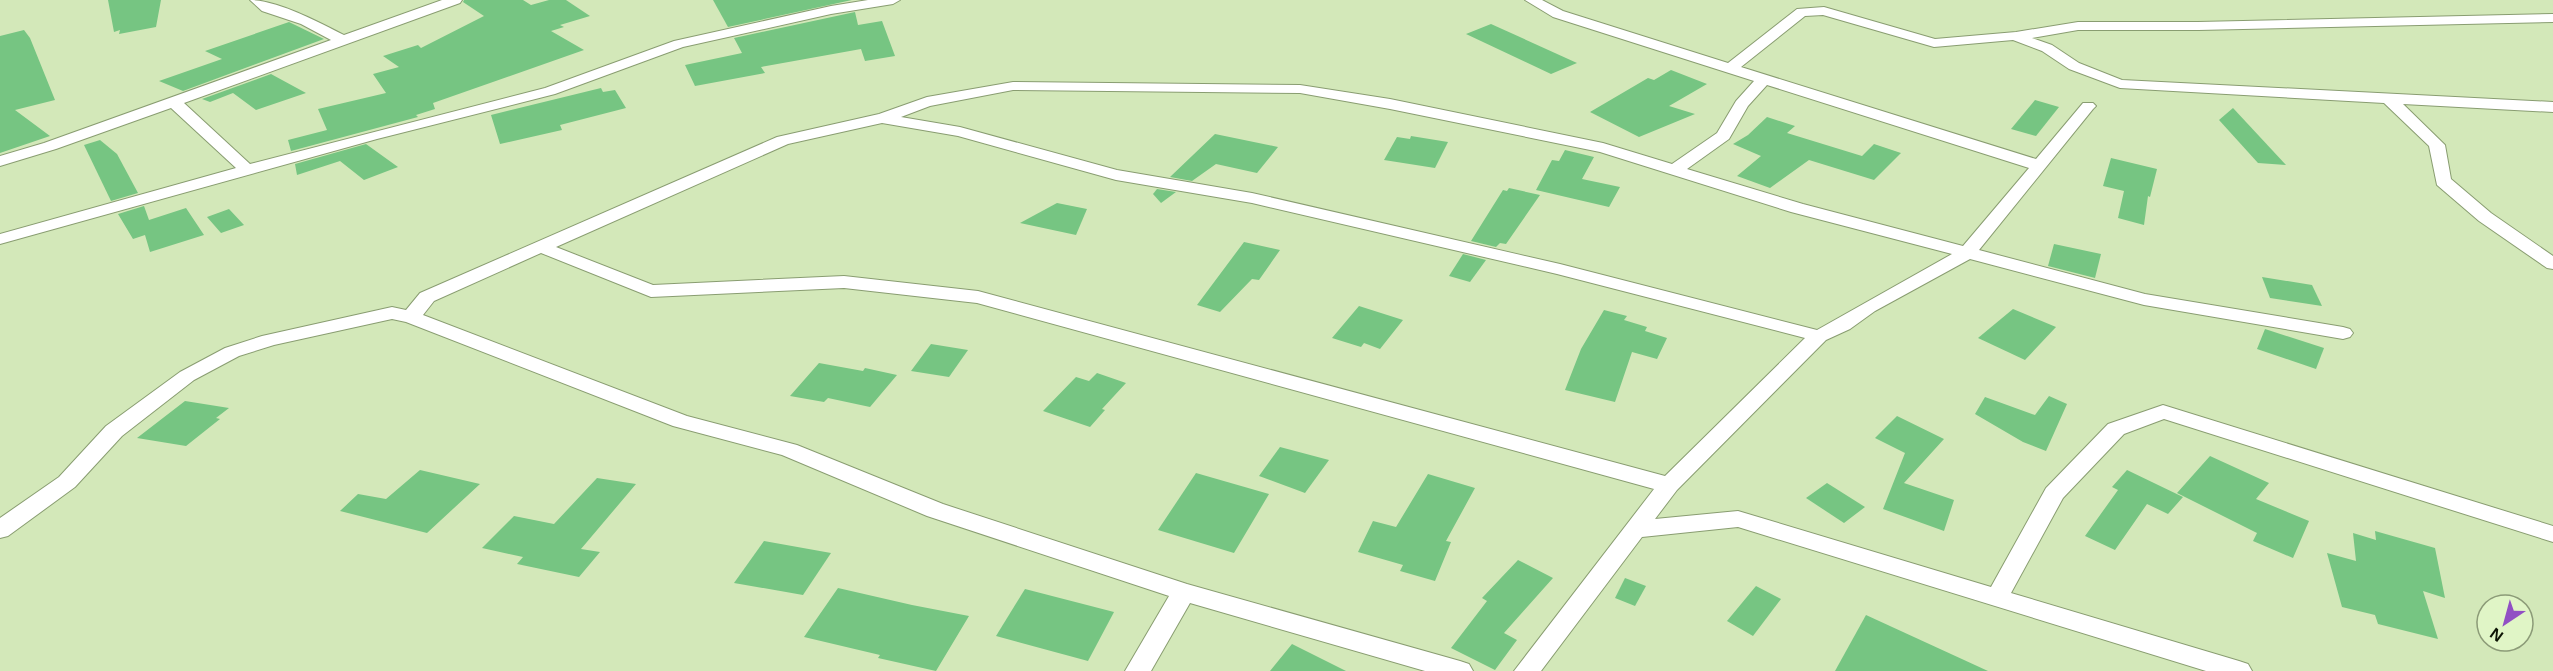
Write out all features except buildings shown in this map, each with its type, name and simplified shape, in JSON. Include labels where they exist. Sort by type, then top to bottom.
[{"type":"street","points":[[257,0],[267,8],[306,21],[342,40]]},
{"type":"street","points":[[0,161],[50,146],[455,0]]},
{"type":"street","points":[[0,239],[247,170],[550,91],[678,44],[831,10],[893,0]]},
{"type":"street","points":[[1532,0],[1558,14],[2040,166]]},
{"type":"street","points":[[1731,68],[1802,12],[1824,11],[1934,43],[2014,36],[2079,26],[2210,26],[2553,18]]},
{"type":"street","points":[[2014,36],[2047,48],[2074,66],[2120,84],[2553,106]]},
{"type":"street","points":[[1675,169],[1723,136],[1741,104],[1764,79]]},
{"type":"street","points":[[411,317],[427,297],[783,140],[882,118],[927,102],[1013,86],[1300,89],[1390,104],[1603,148],[1797,208],[2144,299],[2343,333]]},
{"type":"street","points":[[2388,98],[2437,145],[2443,181],[2485,217],[2553,264]]},
{"type":"street","points":[[173,102],[247,170]]},
{"type":"street","points":[[1527,671],[1669,484],[1819,336],[1843,325],[1868,307],[1967,253],[2088,106]]},
{"type":"street","points":[[882,118],[960,132],[1116,175],[1252,198],[1548,266],[1819,336]]},
{"type":"street","points":[[541,247],[651,291],[844,282],[978,297],[1669,484]]},
{"type":"street","points":[[0,530],[67,482],[114,431],[187,376],[223,357],[269,340],[392,313],[411,317],[680,421],[789,450],[935,510],[1184,592],[1460,671]]},
{"type":"street","points":[[1997,597],[2054,493],[2116,429],[2163,412],[2553,534]]},
{"type":"street","points":[[1636,529],[1738,519],[2239,671]]},
{"type":"street","points":[[1138,671],[1184,592]]}]
